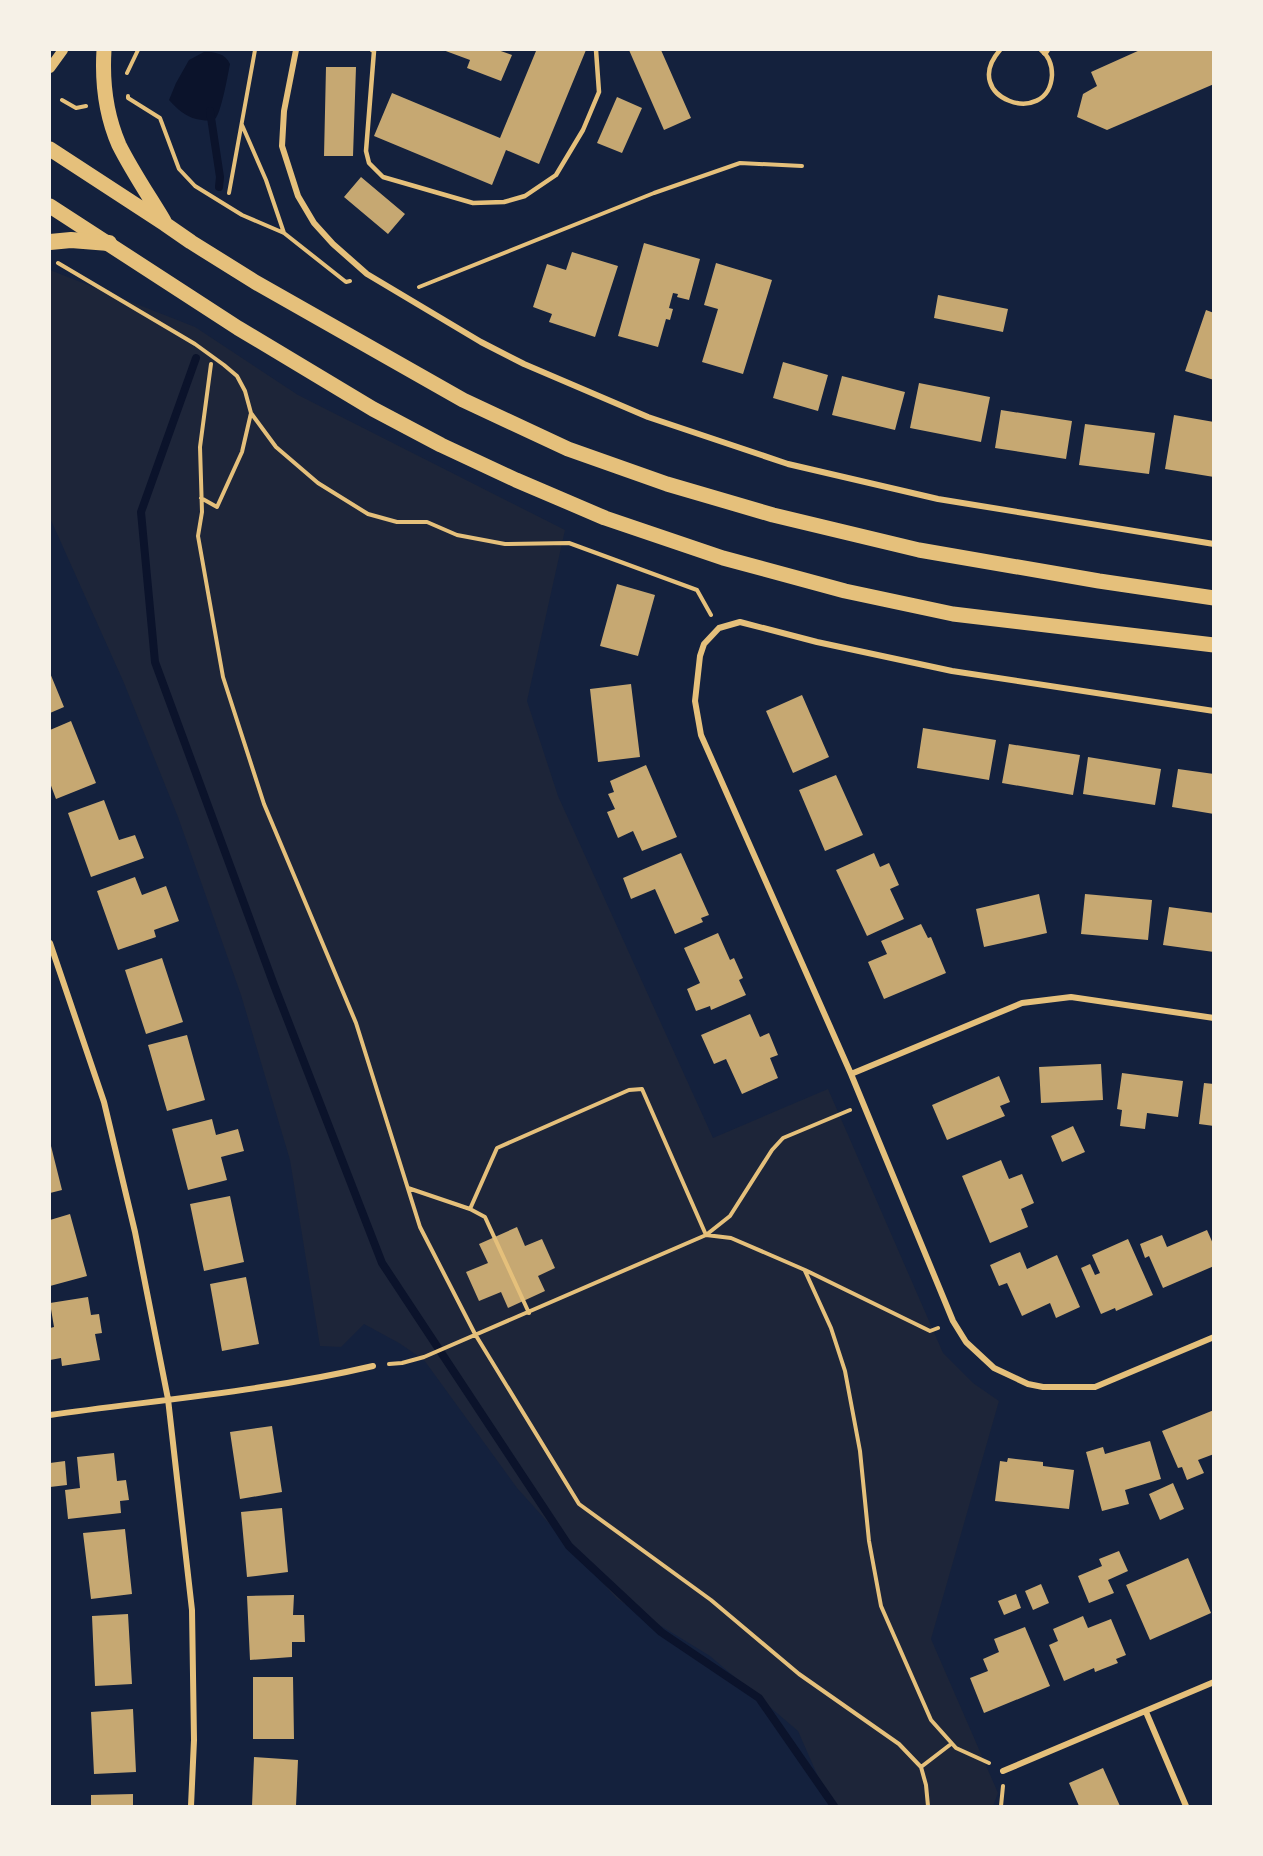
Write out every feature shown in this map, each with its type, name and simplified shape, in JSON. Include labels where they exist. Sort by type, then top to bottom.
[{"type":"highway","points":[[50,242],[71,240],[109,243]]},
{"type":"main road","points":[[104,50],[102,79],[106,103],[119,144],[165,224]]},
{"type":"main road","points":[[50,149],[255,282],[463,400],[568,449],[667,484],[773,515],[919,550],[1214,598]]},
{"type":"main road","points":[[50,206],[258,340],[373,409],[441,445],[605,518],[723,558],[845,591],[954,614],[1214,645]]},
{"type":"street","points":[[50,68],[63,50]]},
{"type":"street","points":[[296,50],[284,111],[282,146],[297,196],[314,223],[333,244],[367,274],[481,342],[524,364],[648,417],[788,464],[938,500],[1214,544]]},
{"type":"street","points":[[1214,711],[952,671],[817,642],[740,622],[719,628],[704,645],[700,656],[695,701],[701,735],[851,1074],[953,1321],[966,1342],[994,1368],[1028,1384],[1043,1388],[1095,1387],[1214,1337]]},
{"type":"street","points":[[50,943],[104,1102],[135,1232],[168,1399],[192,1610],[194,1740],[191,1806]]},
{"type":"street","points":[[851,1074],[1022,1003],[1071,998],[1214,1018]]},
{"type":"street","points":[[50,1414],[327,1377],[373,1366]]},
{"type":"street","points":[[1003,1771],[1214,1682]]},
{"type":"street","points":[[1146,1712],[1186,1806]]},
{"type":"lane","points":[[372,50],[374,51],[366,151],[369,163],[383,177],[473,204],[504,202],[525,196],[556,175],[583,130],[599,92],[596,50]]},
{"type":"lane","points":[[1000,50],[993,57],[990,66],[991,84],[1003,99],[1021,104],[1031,103],[1047,91],[1052,72],[1045,51]]},
{"type":"path","points":[[127,80],[127,71],[138,50]]},
{"type":"path","points":[[230,193],[255,50]]},
{"type":"path","points":[[128,89],[128,98],[160,118],[179,169],[195,186],[242,214],[284,233],[346,282],[367,274]]},
{"type":"path","points":[[62,100],[76,108]]},
{"type":"path","points":[[241,123],[266,180],[284,233]]},
{"type":"path","points":[[402,294],[654,193],[740,164],[802,166]]},
{"type":"path","points":[[55,262],[187,339],[224,365],[237,376],[245,391],[251,412],[276,447],[318,483],[368,514],[397,522],[427,522],[457,535],[505,544],[569,543],[697,590],[719,628]]},
{"type":"path","points":[[211,364],[200,447],[202,512],[198,537],[223,677],[264,804],[356,1023],[420,1227],[475,1334],[579,1504],[711,1600],[799,1674],[899,1744],[921,1767],[928,1806]]},
{"type":"path","points":[[201,498],[217,507],[242,452],[251,412]]},
{"type":"path","points":[[470,1209],[497,1148],[629,1090],[642,1089],[706,1235]]},
{"type":"path","points":[[373,1366],[402,1363],[424,1357],[706,1235],[730,1216],[772,1150],[783,1138],[863,1105]]},
{"type":"path","points":[[407,1188],[470,1209],[485,1217],[529,1313]]},
{"type":"path","points":[[706,1235],[731,1238],[805,1270],[930,1331],[953,1321]]},
{"type":"path","points":[[805,1270],[831,1328],[845,1371],[860,1451],[869,1541],[881,1606],[931,1720],[956,1748],[1003,1771]]},
{"type":"path","points":[[921,1767],[951,1744]]},
{"type":"shaded area","points":[[204,52],[219,54],[225,57],[230,64],[220,110],[215,119],[211,120],[188,116],[169,100],[189,60]]},
{"type":"shaded area","points":[[50,270],[195,327],[298,395],[565,530],[527,701],[558,796],[713,1138],[828,1089],[943,1353],[973,1383],[999,1401],[931,1639],[998,1793],[993,1806],[831,1806],[798,1731],[710,1656],[617,1599],[517,1488],[424,1360],[364,1324],[341,1347],[320,1346],[290,1160],[241,995],[178,817],[124,683],[50,518]]},
{"type":"building","points":[[443,50],[498,50],[512,55],[501,81],[467,68],[470,60]]},
{"type":"building","points":[[532,50],[586,50],[539,164],[506,150],[492,185],[374,136],[392,93],[500,138],[536,51]]},
{"type":"building","points":[[629,50],[661,50],[691,118],[664,130]]},
{"type":"building","points":[[1140,50],[1214,50],[1214,84],[1107,130],[1077,117],[1083,94],[1097,86],[1091,72]]},
{"type":"building","points":[[326,67],[356,67],[353,156],[324,156]]},
{"type":"building","points":[[617,97],[642,108],[622,153],[597,143]]},
{"type":"building","points":[[361,177],[405,214],[388,234],[344,197]]},
{"type":"building","points":[[644,243],[700,259],[689,300],[677,297],[678,294],[673,293],[669,308],[673,309],[670,320],[666,319],[658,347],[618,336]]},
{"type":"building","points":[[572,252],[618,266],[595,337],[549,322],[552,314],[533,307],[547,264],[566,270]]},
{"type":"building","points":[[716,263],[772,280],[743,374],[702,362],[718,309],[704,305]]},
{"type":"building","points":[[938,295],[1008,309],[1003,332],[934,318]]},
{"type":"building","points":[[1206,310],[1214,313],[1214,380],[1185,371]]},
{"type":"building","points":[[783,362],[828,375],[818,411],[773,398]]},
{"type":"building","points":[[842,376],[905,392],[895,430],[832,415]]},
{"type":"building","points":[[919,383],[990,397],[981,442],[910,428]]},
{"type":"building","points":[[1001,410],[1072,421],[1066,459],[995,448]]},
{"type":"building","points":[[1174,415],[1214,422],[1214,477],[1165,469]]},
{"type":"building","points":[[1085,424],[1155,433],[1149,474],[1079,465]]},
{"type":"building","points":[[617,584],[655,595],[638,656],[600,646]]},
{"type":"building","points":[[50,673],[64,707],[50,713]]},
{"type":"building","points":[[631,684],[640,757],[598,762],[590,689]]},
{"type":"building","points":[[802,695],[829,757],[793,773],[766,711]]},
{"type":"building","points":[[71,721],[96,783],[56,799],[50,783],[50,730]]},
{"type":"building","points":[[923,728],[996,740],[989,780],[917,768]]},
{"type":"building","points":[[1009,744],[1080,755],[1073,795],[1002,783]]},
{"type":"building","points":[[1088,757],[1161,769],[1155,805],[1083,794]]},
{"type":"building","points":[[646,765],[677,837],[642,851],[633,831],[618,838],[607,812],[615,809],[608,794],[614,792],[610,781]]},
{"type":"building","points":[[1178,769],[1214,774],[1214,814],[1172,807]]},
{"type":"building","points":[[836,775],[863,835],[825,851],[799,790]]},
{"type":"building","points":[[104,800],[119,840],[135,835],[144,858],[91,877],[68,813]]},
{"type":"building","points":[[681,853],[709,915],[701,918],[703,922],[675,934],[655,889],[631,899],[623,878]]},
{"type":"building","points":[[874,853],[880,867],[889,863],[899,885],[890,889],[904,919],[867,936],[836,870]]},
{"type":"building","points":[[135,877],[142,895],[166,886],[179,921],[154,930],[156,937],[118,950],[97,891]]},
{"type":"building","points":[[1039,894],[1047,933],[984,947],[976,909]]},
{"type":"building","points":[[1085,894],[1152,900],[1148,940],[1081,934]]},
{"type":"building","points":[[1169,907],[1214,913],[1214,952],[1163,945]]},
{"type":"building","points":[[921,924],[928,938],[931,937],[946,973],[884,999],[868,962],[887,954],[881,941]]},
{"type":"building","points":[[718,933],[730,960],[734,958],[743,978],[739,980],[746,995],[711,1010],[710,1006],[696,1011],[687,989],[700,983],[684,948]]},
{"type":"building","points":[[162,958],[183,1022],[146,1034],[125,970]]},
{"type":"building","points":[[750,1014],[760,1037],[769,1033],[778,1055],[770,1058],[778,1078],[742,1094],[726,1059],[714,1064],[701,1035]]},
{"type":"building","points":[[187,1035],[205,1100],[167,1111],[148,1045]]},
{"type":"building","points":[[1101,1064],[1103,1100],[1041,1103],[1039,1067]]},
{"type":"building","points":[[1122,1073],[1183,1081],[1178,1117],[1147,1113],[1145,1129],[1120,1126],[1122,1110],[1117,1109]]},
{"type":"building","points":[[999,1076],[1010,1102],[1000,1106],[1005,1116],[947,1140],[932,1105]]},
{"type":"building","points":[[1204,1083],[1214,1084],[1214,1126],[1199,1124]]},
{"type":"building","points":[[212,1119],[216,1135],[238,1129],[244,1151],[221,1157],[227,1180],[188,1190],[172,1129]]},
{"type":"building","points":[[1073,1126],[1085,1152],[1062,1162],[1051,1136]]},
{"type":"building","points":[[50,1142],[62,1190],[50,1193]]},
{"type":"building","points":[[1001,1160],[1009,1179],[1022,1174],[1034,1203],[1021,1209],[1028,1227],[990,1243],[962,1176]]},
{"type":"building","points":[[230,1196],[244,1262],[204,1271],[190,1204]]},
{"type":"building","points":[[70,1214],[87,1276],[50,1286],[50,1220]]},
{"type":"building","points":[[517,1227],[525,1246],[542,1239],[555,1268],[538,1276],[545,1291],[508,1308],[501,1292],[479,1301],[466,1272],[488,1263],[479,1244]]},
{"type":"building","points":[[1207,1230],[1214,1246],[1214,1266],[1163,1288],[1149,1256],[1145,1258],[1140,1244],[1162,1235],[1167,1247]]},
{"type":"building","points":[[1128,1239],[1153,1295],[1116,1311],[1115,1308],[1101,1314],[1081,1268],[1090,1264],[1095,1275],[1100,1273],[1092,1255]]},
{"type":"building","points":[[1020,1252],[1027,1269],[1057,1255],[1080,1307],[1056,1318],[1050,1303],[1022,1316],[1007,1283],[999,1286],[990,1265]]},
{"type":"building","points":[[246,1277],[259,1344],[222,1351],[210,1284]]},
{"type":"building","points":[[88,1297],[91,1315],[99,1314],[102,1333],[95,1334],[100,1360],[62,1366],[61,1358],[50,1360],[50,1328],[54,1327],[50,1303]]},
{"type":"building","points":[[1214,1410],[1214,1454],[1198,1460],[1204,1473],[1187,1480],[1182,1467],[1178,1468],[1162,1431]]},
{"type":"building","points":[[272,1426],[282,1492],[240,1499],[230,1432]]},
{"type":"building","points":[[1150,1441],[1161,1479],[1125,1490],[1129,1504],[1102,1511],[1086,1452],[1103,1447],[1105,1454]]},
{"type":"building","points":[[114,1453],[117,1481],[126,1480],[129,1500],[120,1501],[121,1513],[68,1519],[65,1490],[80,1488],[77,1457]]},
{"type":"building","points":[[1008,1458],[1043,1462],[1043,1466],[1074,1470],[1069,1509],[995,1501],[1000,1461],[1007,1462]]},
{"type":"building","points":[[65,1461],[67,1485],[50,1487],[50,1463]]},
{"type":"building","points":[[1173,1483],[1184,1509],[1160,1520],[1149,1494]]},
{"type":"building","points":[[282,1508],[288,1572],[247,1577],[241,1512]]},
{"type":"building","points":[[125,1529],[132,1594],[91,1599],[83,1533]]},
{"type":"building","points":[[1119,1551],[1128,1571],[1108,1580],[1114,1593],[1089,1603],[1078,1576],[1102,1566],[1099,1559]]},
{"type":"building","points":[[1188,1558],[1211,1613],[1150,1640],[1126,1585]]},
{"type":"building","points":[[1041,1584],[1049,1603],[1033,1610],[1025,1591]]},
{"type":"building","points":[[1016,1594],[1021,1608],[1004,1615],[998,1601]]},
{"type":"building","points":[[294,1595],[293,1615],[304,1615],[305,1642],[292,1642],[292,1657],[250,1660],[247,1596]]},
{"type":"building","points":[[128,1614],[132,1684],[95,1686],[92,1616]]},
{"type":"building","points":[[1083,1616],[1088,1628],[1111,1619],[1126,1655],[1116,1659],[1118,1663],[1095,1672],[1094,1668],[1064,1681],[1049,1645],[1058,1641],[1053,1629]]},
{"type":"building","points":[[1025,1627],[1050,1686],[984,1713],[970,1678],[988,1671],[983,1659],[999,1652],[994,1639]]},
{"type":"building","points":[[253,1677],[293,1677],[294,1739],[253,1739]]},
{"type":"building","points":[[133,1709],[136,1772],[94,1774],[91,1712]]},
{"type":"building","points":[[254,1757],[298,1760],[296,1806],[252,1806]]},
{"type":"building","points":[[1103,1768],[1120,1806],[1079,1806],[1069,1783]]},
{"type":"building","points":[[133,1794],[133,1806],[91,1806],[91,1795]]},
{"type":"waterway","points":[[210,111],[220,177],[219,187]]},
{"type":"waterway","points":[[196,358],[141,512],[155,662],[274,985],[382,1263],[569,1546],[661,1632],[759,1698],[834,1806]]}]
